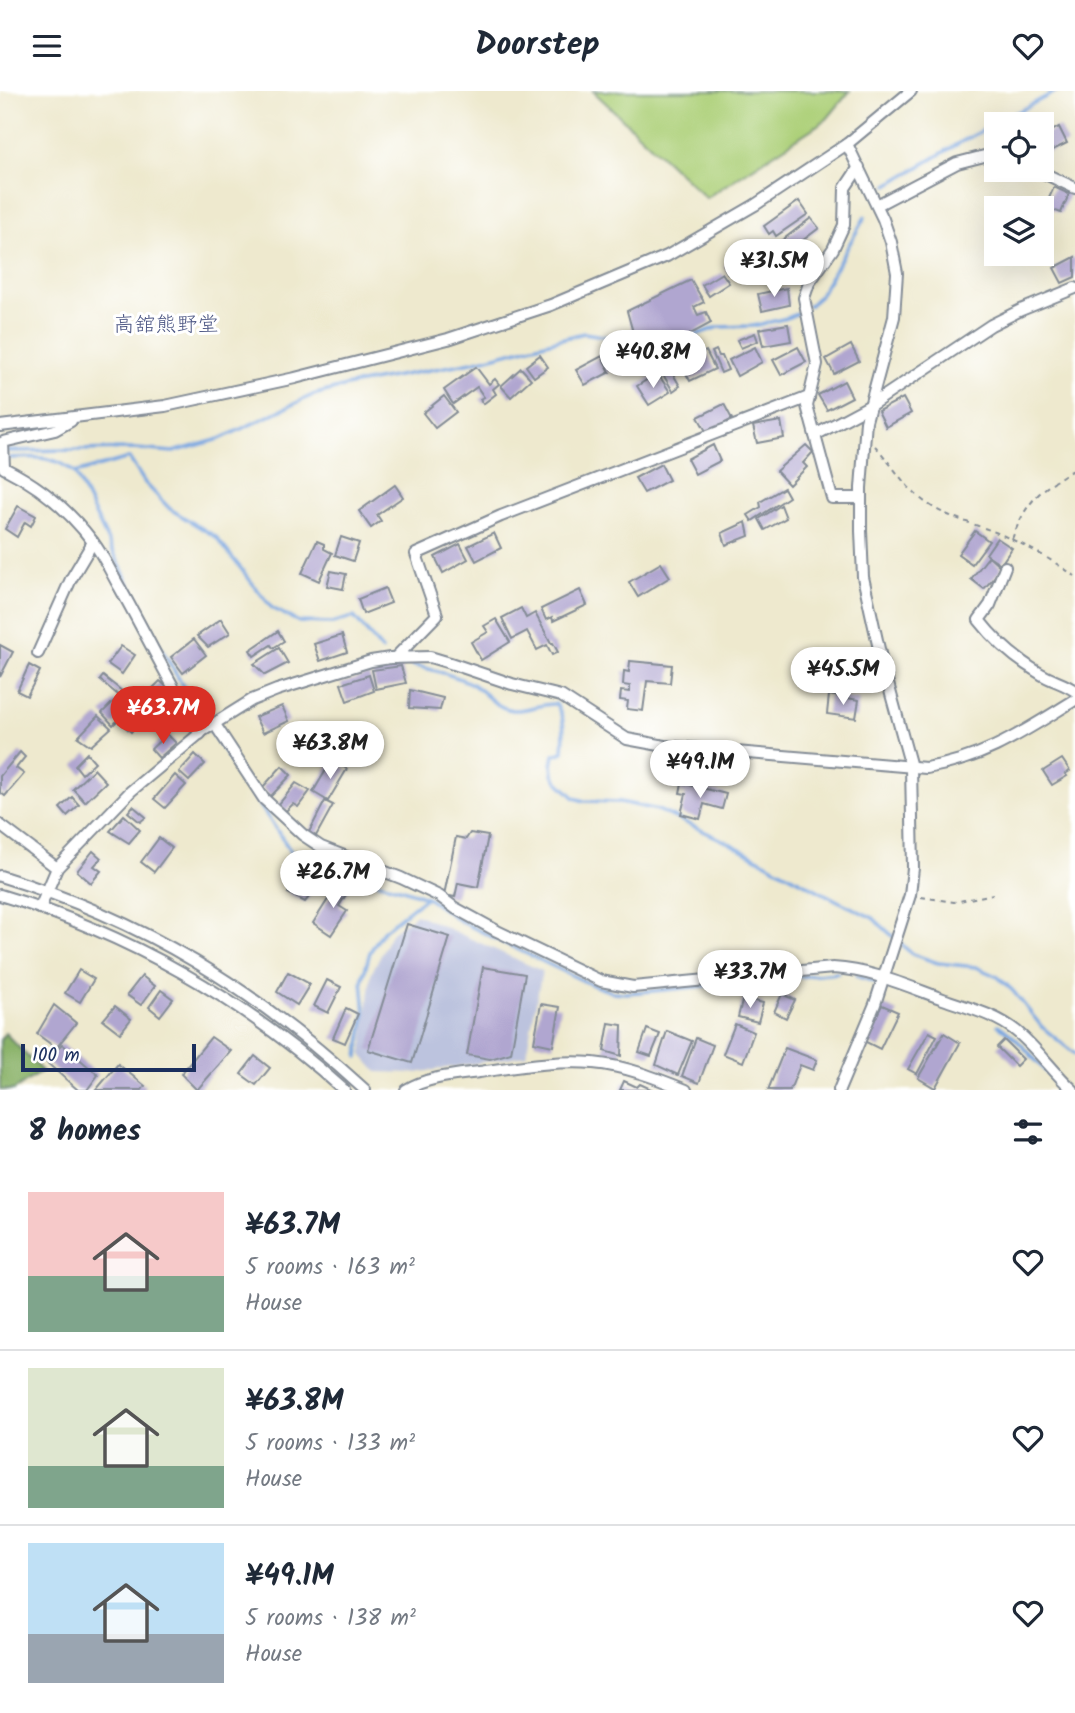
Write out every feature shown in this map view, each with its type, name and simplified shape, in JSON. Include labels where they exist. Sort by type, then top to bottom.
[{"type":"street","points":[[0,426],[165,406],[295,378],[448,339],[551,305],[667,256],[755,205],[847,144],[912,91]]},
{"type":"street","points":[[839,1090],[882,983],[910,895],[913,868],[911,767],[881,658],[863,577],[861,498],[865,438],[894,317],[897,273],[891,242],[877,205],[847,144]]},
{"type":"street","points":[[877,205],[957,163],[984,156]]},
{"type":"street","points":[[859,167],[845,188],[844,225],[833,249],[808,283],[804,298],[817,364],[807,406],[832,498],[861,498]]},
{"type":"street","points":[[1054,178],[1075,188]]},
{"type":"street","points":[[815,435],[871,405],[991,325],[1075,288]]},
{"type":"street","points":[[395,658],[437,615],[416,554],[501,516],[809,397]]},
{"type":"street","points":[[77,417],[55,430],[1,442],[4,468],[34,487],[77,523],[93,542],[207,728],[264,799],[303,835],[321,847],[439,896],[454,908],[497,931],[601,981],[633,987],[833,968],[854,969],[882,983],[1000,1019],[1019,1033],[1056,1076],[1073,1090]]},
{"type":"street","points":[[38,653],[71,579],[93,542]]},
{"type":"street","points":[[1005,568],[990,605],[979,620],[991,636],[1012,654],[1042,675],[1075,691]]},
{"type":"street","points":[[40,908],[57,868],[131,791],[207,728],[252,700],[371,661],[430,657],[512,684],[537,688],[561,696],[627,739],[676,747],[926,768],[975,757],[1010,740],[1075,700]]},
{"type":"street","points":[[0,825],[57,868]]},
{"type":"street","points":[[0,876],[46,890],[122,921],[175,948],[268,1009],[305,1037],[365,1090]]},
{"type":"street","points":[[0,895],[113,936],[195,979],[246,1011],[332,1086],[344,1090]]},
{"type":"street","points":[[406,1090],[424,1082],[463,1074],[530,1065],[592,1063],[647,1074],[686,1090]]},
{"type":"path","points":[[865,438],[925,503],[964,522],[1037,550],[1075,576]]},
{"type":"path","points":[[1012,540],[1030,502],[1041,491],[1075,470]]},
{"type":"path","points":[[910,895],[954,902],[993,894]]},
{"type":"shaded area","points":[[416,914],[542,971],[526,1055],[416,1073],[377,1072],[362,1055],[371,974],[392,932]]},
{"type":"green space","points":[[593,91],[850,91],[827,119],[706,198]]},
{"type":"green space","points":[[5,1033],[42,1071],[14,1090],[0,1090],[0,1040]]},
{"type":"building","points":[[1059,127],[1067,143],[1054,150],[1054,130]]},
{"type":"building","points":[[1054,187],[1069,194],[1061,213],[1054,210],[1054,196],[1050,196]]},
{"type":"building","points":[[799,201],[808,214],[776,236],[773,231],[769,234],[764,226]]},
{"type":"building","points":[[811,218],[819,228],[774,262],[767,252]]},
{"type":"building","points":[[1075,257],[1075,277],[1062,283],[1054,268]]},
{"type":"building","points":[[737,260],[741,268],[728,274],[724,265]]},
{"type":"building","points":[[722,273],[729,283],[709,296],[702,285]]},
{"type":"building","points":[[691,280],[704,302],[694,307],[698,315],[706,312],[711,323],[685,337],[660,342],[646,342],[634,336],[627,311]]},
{"type":"building","points":[[787,288],[789,305],[762,311],[758,294]]},
{"type":"building","points":[[788,324],[791,341],[763,346],[759,329]]},
{"type":"building","points":[[755,333],[758,341],[741,348],[737,340]]},
{"type":"building","points":[[851,345],[859,361],[834,374],[826,359]]},
{"type":"building","points":[[755,347],[762,362],[737,376],[729,360]]},
{"type":"building","points":[[798,347],[806,362],[781,375],[773,360]]},
{"type":"building","points":[[716,350],[728,370],[721,373],[712,352]]},
{"type":"building","points":[[706,351],[715,369],[690,381],[681,364]]},
{"type":"building","points":[[661,354],[680,386],[673,391],[662,373],[656,377],[652,369],[658,365],[654,358]]},
{"type":"building","points":[[540,355],[548,367],[534,377],[526,366]]},
{"type":"building","points":[[602,356],[610,372],[585,385],[576,370]]},
{"type":"building","points":[[476,367],[489,384],[495,379],[499,384],[493,389],[496,394],[483,404],[480,399],[484,397],[477,387],[453,404],[444,390]]},
{"type":"building","points":[[521,368],[531,379],[511,397],[501,386]]},
{"type":"building","points":[[653,376],[656,380],[660,377],[670,392],[649,405],[637,386]]},
{"type":"building","points":[[844,381],[852,397],[827,410],[818,395]]},
{"type":"building","points":[[444,396],[456,412],[435,428],[423,413]]},
{"type":"building","points":[[903,398],[911,413],[886,427],[878,411]]},
{"type":"building","points":[[724,404],[732,419],[707,433],[698,417]]},
{"type":"building","points":[[781,421],[784,438],[757,443],[753,426]]},
{"type":"building","points":[[713,445],[720,461],[695,474],[687,459]]},
{"type":"building","points":[[806,445],[813,452],[803,463],[807,467],[789,485],[776,471]]},
{"type":"building","points":[[661,464],[669,480],[644,493],[635,478]]},
{"type":"building","points":[[395,485],[403,497],[377,515],[381,521],[371,528],[359,511]]},
{"type":"building","points":[[784,488],[789,497],[752,521],[748,515],[761,507],[760,502]]},
{"type":"building","points":[[781,505],[786,518],[765,530],[759,519]]},
{"type":"building","points":[[18,506],[36,516],[31,526],[25,522],[17,537],[5,529]]},
{"type":"building","points":[[746,522],[749,536],[726,545],[722,533]]},
{"type":"building","points":[[975,531],[989,541],[972,564],[958,554]]},
{"type":"building","points":[[494,533],[501,548],[476,561],[468,546]]},
{"type":"building","points":[[341,537],[359,543],[353,561],[335,555]]},
{"type":"building","points":[[997,538],[1012,548],[1001,564],[986,554]]},
{"type":"building","points":[[317,541],[332,553],[319,581],[302,573]]},
{"type":"building","points":[[460,544],[468,559],[443,573],[435,557]]},
{"type":"building","points":[[989,556],[1002,568],[984,589],[971,579]]},
{"type":"building","points":[[661,563],[670,577],[638,597],[629,582]]},
{"type":"building","points":[[331,571],[346,574],[343,589],[327,586]]},
{"type":"building","points":[[385,588],[391,603],[363,614],[358,599]]},
{"type":"building","points":[[580,590],[587,605],[553,621],[552,617],[546,620],[541,609]]},
{"type":"building","points":[[521,608],[526,618],[535,613],[558,652],[552,655],[547,645],[537,650],[527,631],[512,639],[502,618]]},
{"type":"building","points":[[221,619],[230,633],[208,647],[197,636]]},
{"type":"building","points":[[496,619],[510,642],[481,660],[471,642],[488,632],[484,626]]},
{"type":"building","points":[[278,631],[284,641],[273,648],[271,645],[254,656],[250,650]]},
{"type":"building","points":[[342,635],[347,652],[320,661],[314,644]]},
{"type":"building","points":[[194,639],[206,655],[183,673],[171,657]]},
{"type":"building","points":[[0,645],[13,652],[0,677]]},
{"type":"building","points":[[121,646],[135,655],[122,674],[108,664]]},
{"type":"building","points":[[279,648],[288,663],[265,675],[254,664]]},
{"type":"building","points":[[630,661],[672,665],[670,683],[647,681],[643,711],[627,709],[628,701],[620,700],[621,691],[630,692],[630,686],[623,685],[624,671],[629,672]]},
{"type":"building","points":[[29,665],[40,671],[27,696],[17,691]]},
{"type":"building","points":[[401,666],[406,683],[376,689],[372,670]]},
{"type":"building","points":[[369,675],[374,691],[347,701],[341,684]]},
{"type":"building","points":[[103,676],[122,691],[118,695],[100,680]]},
{"type":"building","points":[[160,681],[169,689],[141,720],[127,707],[144,689],[148,693]]},
{"type":"building","points":[[410,690],[443,698],[440,710],[409,708]]},
{"type":"building","points":[[829,695],[859,700],[856,718],[827,714]]},
{"type":"building","points":[[114,701],[138,724],[131,732],[118,720],[113,725],[102,713]]},
{"type":"building","points":[[282,706],[289,721],[263,733],[255,717]]},
{"type":"building","points":[[98,716],[111,728],[91,746],[78,737]]},
{"type":"building","points":[[167,734],[176,743],[159,758],[151,749]]},
{"type":"building","points":[[20,752],[25,757],[16,768],[24,774],[5,796],[0,792],[0,776]]},
{"type":"building","points":[[87,753],[95,762],[82,774],[75,765]]},
{"type":"building","points":[[195,754],[205,764],[189,781],[179,772]]},
{"type":"building","points":[[1062,759],[1070,771],[1065,774],[1067,776],[1052,785],[1043,771]]},
{"type":"building","points":[[332,760],[347,769],[328,801],[313,792]]},
{"type":"building","points":[[282,766],[291,775],[271,796],[262,788]]},
{"type":"building","points":[[94,769],[106,782],[85,802],[73,789]]},
{"type":"building","points":[[175,775],[186,785],[165,808],[154,799]]},
{"type":"building","points":[[296,783],[310,791],[298,807],[293,804],[286,811],[278,805]]},
{"type":"building","points":[[682,783],[726,794],[722,809],[704,804],[700,819],[681,814],[686,794],[680,793]]},
{"type":"building","points":[[72,797],[79,805],[67,816],[60,808]]},
{"type":"building","points":[[325,801],[333,805],[316,836],[309,832]]},
{"type":"building","points":[[133,806],[146,817],[140,822],[128,812]]},
{"type":"building","points":[[124,815],[140,830],[129,843],[110,831]]},
{"type":"building","points":[[470,833],[488,836],[478,887],[458,883],[455,897],[444,895],[456,837],[466,839]]},
{"type":"building","points":[[159,838],[172,848],[154,872],[141,862]]},
{"type":"building","points":[[93,851],[101,858],[94,866],[101,871],[91,883],[77,871]]},
{"type":"building","points":[[296,879],[315,890],[305,902],[288,893]]},
{"type":"building","points":[[339,882],[350,888],[339,906],[347,911],[331,935],[313,923]]},
{"type":"building","points":[[407,924],[450,937],[412,1063],[368,1050]]},
{"type":"building","points":[[483,967],[525,974],[511,1053],[490,1059],[467,1055]]},
{"type":"building","points":[[79,970],[94,979],[80,1002],[65,993]]},
{"type":"building","points":[[288,972],[310,984],[297,1005],[277,992]]},
{"type":"building","points":[[142,976],[155,986],[141,1005],[127,995]]},
{"type":"building","points":[[327,980],[341,987],[328,1013],[314,1006]]},
{"type":"building","points":[[161,990],[173,999],[160,1016],[149,1007]]},
{"type":"building","points":[[782,994],[795,1000],[786,1018],[774,1012]]},
{"type":"building","points":[[743,998],[763,1003],[758,1022],[738,1017]]},
{"type":"building","points":[[541,1004],[560,1007],[553,1046],[534,1042]]},
{"type":"building","points":[[54,1005],[76,1023],[56,1048],[37,1034]]},
{"type":"building","points":[[882,1005],[898,1012],[880,1049],[864,1041]]},
{"type":"building","points":[[115,1006],[131,1019],[120,1033],[103,1020]]},
{"type":"building","points":[[346,1008],[358,1014],[345,1043],[333,1038]]},
{"type":"building","points":[[609,1023],[622,1025],[621,1056],[604,1051]]},
{"type":"building","points":[[735,1024],[754,1032],[743,1062],[723,1054]]},
{"type":"building","points":[[647,1029],[660,1034],[651,1056],[639,1052]]},
{"type":"building","points":[[667,1031],[692,1041],[678,1075],[656,1065]]},
{"type":"building","points":[[929,1032],[937,1036],[917,1074],[908,1069]]},
{"type":"building","points":[[944,1033],[960,1043],[935,1088],[918,1078]]},
{"type":"building","points":[[211,1037],[231,1051],[197,1090],[181,1074]]},
{"type":"building","points":[[696,1038],[713,1045],[699,1083],[682,1076]]},
{"type":"building","points":[[1004,1040],[1023,1059],[1016,1066],[997,1047]]},
{"type":"building","points":[[62,1044],[98,1075],[87,1090],[78,1090],[45,1061]]},
{"type":"building","points":[[785,1048],[817,1060],[813,1070],[800,1065],[790,1090],[768,1090]]},
{"type":"building","points":[[255,1056],[270,1068],[256,1085],[241,1074]]},
{"type":"building","points":[[118,1064],[145,1086],[142,1090],[96,1090]]},
{"type":"building","points":[[624,1081],[637,1087],[640,1084],[653,1090],[620,1090]]},
{"type":"waterway","points":[[888,185],[1057,91]]},
{"type":"waterway","points":[[809,306],[820,295],[865,217]]},
{"type":"waterway","points":[[8,451],[136,449],[173,452],[220,439],[313,395],[350,385],[472,362],[584,333],[657,345],[719,327],[753,326],[801,312]]},
{"type":"waterway","points":[[9,458],[52,460],[75,473],[155,638],[203,720],[292,853],[315,866],[426,897],[462,922],[612,992],[664,990],[838,973]]},
{"type":"waterway","points":[[75,473],[129,458],[145,483],[170,509],[216,537],[272,608],[299,622],[332,623],[354,617],[382,650]]},
{"type":"waterway","points":[[411,665],[470,683],[494,702],[512,710],[556,704],[563,721],[564,739],[563,752],[554,755],[553,774],[575,798],[584,801],[620,802],[658,810],[729,843],[873,918],[912,954],[938,963],[976,967],[998,977],[1042,1027],[1075,1054]]},
{"type":"waterway","points":[[358,1057],[365,1013],[362,981],[370,952],[383,931],[426,897]]},
{"type":"waterway","points":[[856,976],[929,999]]},
{"type":"waterway","points":[[998,1025],[1024,1047],[1063,1090]]},
{"type":"district","name":"高舘熊野堂","points":[[166,325]]}]
